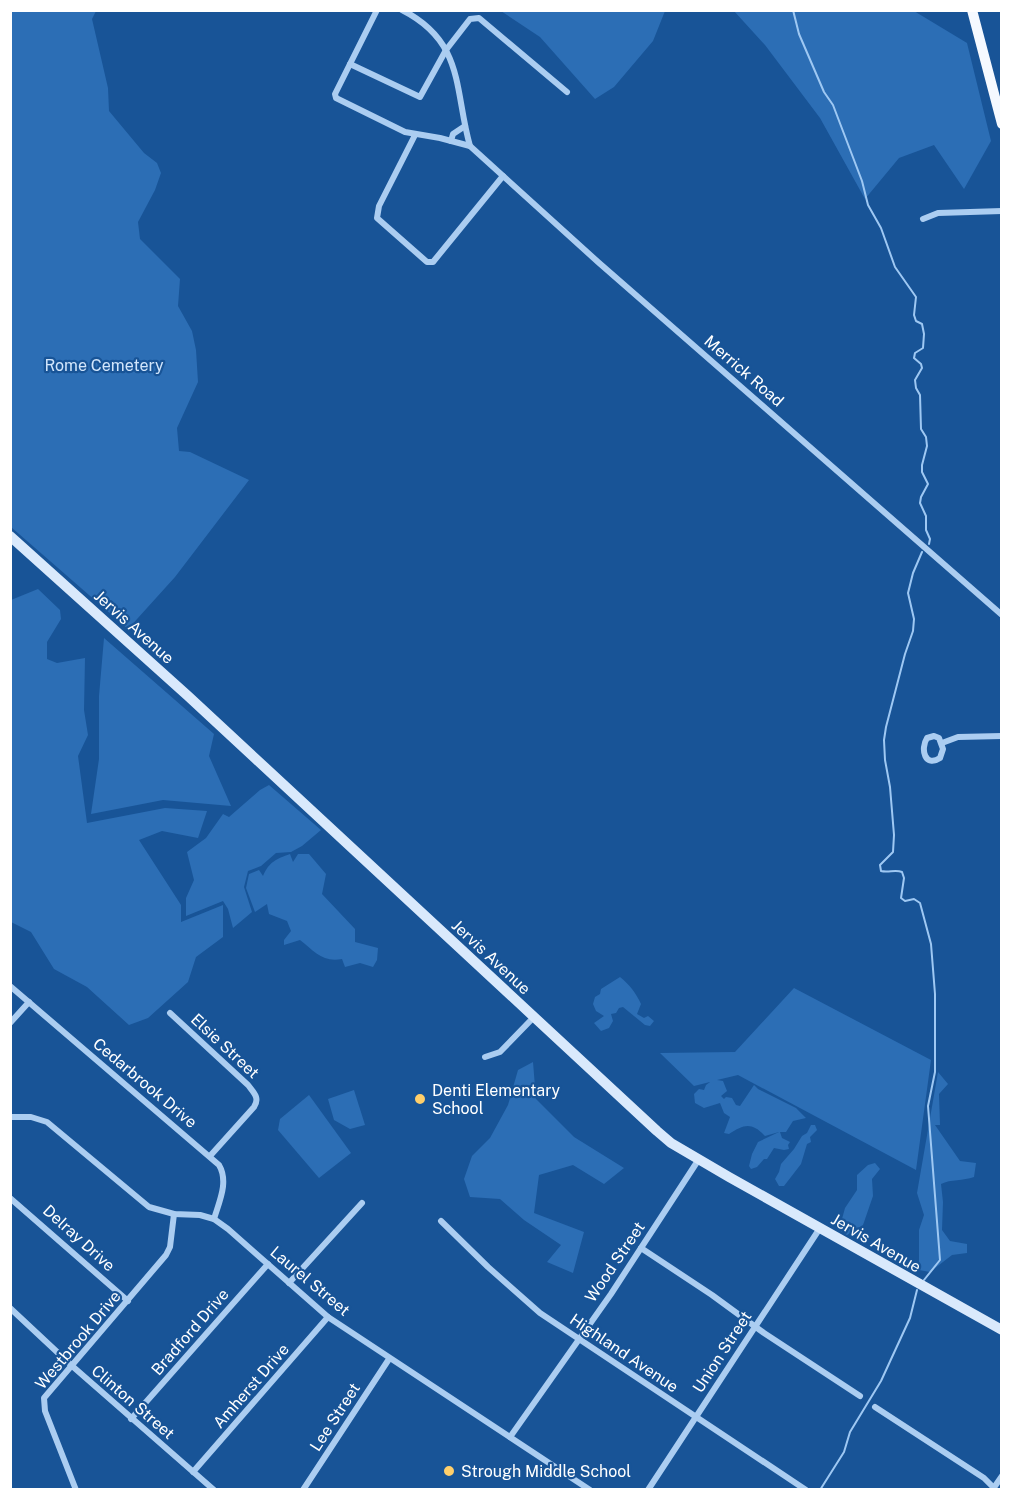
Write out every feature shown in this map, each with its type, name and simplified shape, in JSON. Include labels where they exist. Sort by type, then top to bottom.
[{"type":"main road","points":[[972,10],[1002,124]]},
{"type":"street","points":[[377,10],[335,94],[336,98],[405,132],[470,146],[459,83],[453,64],[446,50],[433,34],[418,20],[402,10]]},
{"type":"street","points":[[350,64],[420,97],[446,50],[470,19],[479,18],[567,92]]},
{"type":"street","points":[[451,141],[453,134],[465,126]]},
{"type":"street","points":[[415,135],[379,206],[377,218],[427,262],[434,262],[503,176]]},
{"type":"street","name":"Merrick Road","points":[[470,146],[603,267],[1002,615]]},
{"type":"street","points":[[923,219],[938,213],[1002,211]]},
{"type":"street","name":"Jervis Avenue","points":[[10,536],[188,696],[657,1131],[699,1159],[1002,1330]]},
{"type":"street","points":[[942,743],[958,737],[1002,736]]},
{"type":"street","name":"Cedarbrook Drive","points":[[10,986],[219,1165],[223,1175],[222,1192],[214,1219]]},
{"type":"street","points":[[10,1023],[29,1002]]},
{"type":"street","name":"Elsie Street","points":[[170,1013],[248,1085],[257,1097],[258,1102],[210,1156]]},
{"type":"street","points":[[485,1057],[500,1052],[534,1017]]},
{"type":"street","name":"Laurel Street","points":[[10,1118],[31,1117],[47,1122],[143,1203],[158,1211],[200,1215],[214,1219],[328,1317],[590,1490]]},
{"type":"street","name":"Wood Street","points":[[510,1437],[611,1294],[699,1159]]},
{"type":"street","name":"Delray Drive","points":[[10,1198],[128,1301]]},
{"type":"street","points":[[288,1283],[362,1203]]},
{"type":"street","name":"Westbrook Drive","points":[[76,1490],[44,1404],[47,1393],[166,1255],[170,1247],[174,1214]]},
{"type":"street","name":"Highland Avenue","points":[[441,1221],[540,1313],[806,1490]]},
{"type":"street","name":"Union Street","points":[[648,1490],[820,1228]]},
{"type":"street","points":[[641,1248],[860,1396]]},
{"type":"street","name":"Bradford Drive","points":[[131,1419],[268,1264]]},
{"type":"street","name":"Clinton Street","points":[[10,1308],[131,1419],[213,1490]]},
{"type":"street","name":"Amherst Drive","points":[[193,1472],[328,1317]]},
{"type":"street","name":"Lee Street","points":[[303,1490],[389,1359]]},
{"type":"street","points":[[875,1407],[984,1478],[993,1489],[1002,1476]]},
{"type":"green space","name":"Rome Cemetery","points":[[11,10],[96,11],[92,19],[108,88],[109,111],[144,153],[157,163],[161,173],[138,222],[140,239],[180,279],[178,306],[192,331],[196,350],[198,382],[177,428],[179,451],[190,452],[249,480],[175,577],[128,629],[11,527]]},
{"type":"green space","points":[[501,11],[665,11],[653,41],[614,87],[595,99],[540,37]]},
{"type":"green space","points":[[734,11],[914,11],[967,43],[991,141],[964,189],[934,145],[899,158],[865,199],[820,118],[765,45]]},
{"type":"green space","points":[[38,589],[60,610],[61,619],[47,642],[47,659],[57,663],[85,658],[84,710],[88,735],[78,756],[87,823],[165,808],[207,811],[198,838],[162,831],[139,840],[181,905],[181,922],[223,905],[223,937],[196,957],[188,982],[148,1018],[129,1025],[87,987],[54,969],[31,932],[11,922],[11,600]]},
{"type":"green space","points":[[104,638],[214,734],[209,756],[231,806],[163,800],[91,814],[99,759],[99,696]]},
{"type":"green space","points":[[269,785],[321,830],[302,846],[291,852],[276,853],[261,866],[248,871],[244,887],[252,912],[233,928],[228,909],[223,901],[186,916],[186,898],[194,880],[187,852],[206,838],[223,814],[229,817]]},
{"type":"green space","points":[[290,854],[293,862],[298,854],[309,854],[326,874],[322,894],[355,929],[355,942],[378,948],[377,960],[373,967],[360,963],[345,967],[342,959],[324,958],[300,940],[284,945],[284,940],[291,931],[287,921],[269,914],[267,904],[255,912],[246,888],[249,874],[259,870],[263,876],[274,862]]},
{"type":"green space","points":[[620,977],[632,989],[641,1004],[637,1014],[644,1018],[648,1016],[654,1021],[650,1026],[645,1025],[623,1007],[611,1014],[613,1021],[609,1028],[601,1031],[594,1023],[604,1016],[596,1011],[593,1004],[595,997],[600,994],[601,989]]},
{"type":"green space","points":[[794,988],[931,1060],[916,1170],[738,1075],[717,1080],[723,1081],[727,1091],[721,1096],[724,1099],[732,1098],[736,1105],[740,1106],[754,1085],[796,1108],[806,1118],[793,1121],[786,1132],[780,1132],[782,1138],[790,1142],[789,1149],[774,1148],[767,1159],[751,1169],[749,1166],[752,1154],[758,1142],[779,1132],[765,1136],[756,1128],[748,1126],[729,1134],[724,1133],[730,1117],[724,1113],[720,1103],[704,1108],[695,1103],[694,1094],[699,1089],[704,1090],[710,1082],[694,1086],[660,1053],[735,1052]]},
{"type":"green space","points":[[533,1062],[536,1099],[574,1137],[624,1168],[604,1184],[573,1165],[539,1175],[534,1213],[584,1232],[573,1273],[547,1262],[561,1245],[524,1220],[500,1199],[470,1197],[464,1179],[472,1156],[490,1138],[508,1105],[518,1070]]},
{"type":"green space","points":[[938,1072],[948,1084],[939,1094],[940,1125],[935,1125],[960,1161],[976,1163],[974,1177],[941,1184],[942,1230],[950,1241],[967,1244],[967,1253],[952,1255],[930,1272],[919,1270],[919,1230],[924,1215],[917,1193]]},
{"type":"green space","points":[[354,1090],[365,1125],[350,1129],[334,1120],[328,1099]]},
{"type":"green space","points":[[309,1095],[351,1153],[319,1178],[278,1130],[280,1119]]},
{"type":"green space","points":[[811,1125],[815,1125],[817,1130],[810,1137],[811,1142],[807,1144],[801,1164],[784,1186],[779,1186],[775,1179],[781,1164]]},
{"type":"green space","points":[[875,1163],[880,1169],[872,1179],[873,1196],[863,1225],[847,1235],[839,1230],[845,1208],[857,1190],[857,1175],[868,1165]]},
{"type":"waterway","points":[[793,10],[799,34],[824,92],[833,105],[862,181],[868,205],[881,228],[895,267],[916,297],[914,315],[916,321],[922,324],[924,334],[923,348],[915,353],[914,358],[922,368],[915,380],[920,395],[921,429],[926,437],[927,446],[922,472],[928,484],[920,503],[926,516],[929,544]]},
{"type":"waterway","points":[[922,552],[908,593],[914,619],[913,631],[905,654],[884,740],[894,835],[893,852],[880,865],[881,871],[902,872],[904,878],[901,898],[905,901],[914,899],[920,903],[931,944],[935,994],[935,1072],[928,1106],[940,1260],[924,1280]]},
{"type":"waterway","points":[[820,1490],[844,1452],[850,1432],[881,1381],[910,1318],[917,1290]]},
{"type":"place","name":"Denti Elementary School","points":[[420,1099]]},
{"type":"place","name":"Strough Middle School","points":[[449,1471]]}]
